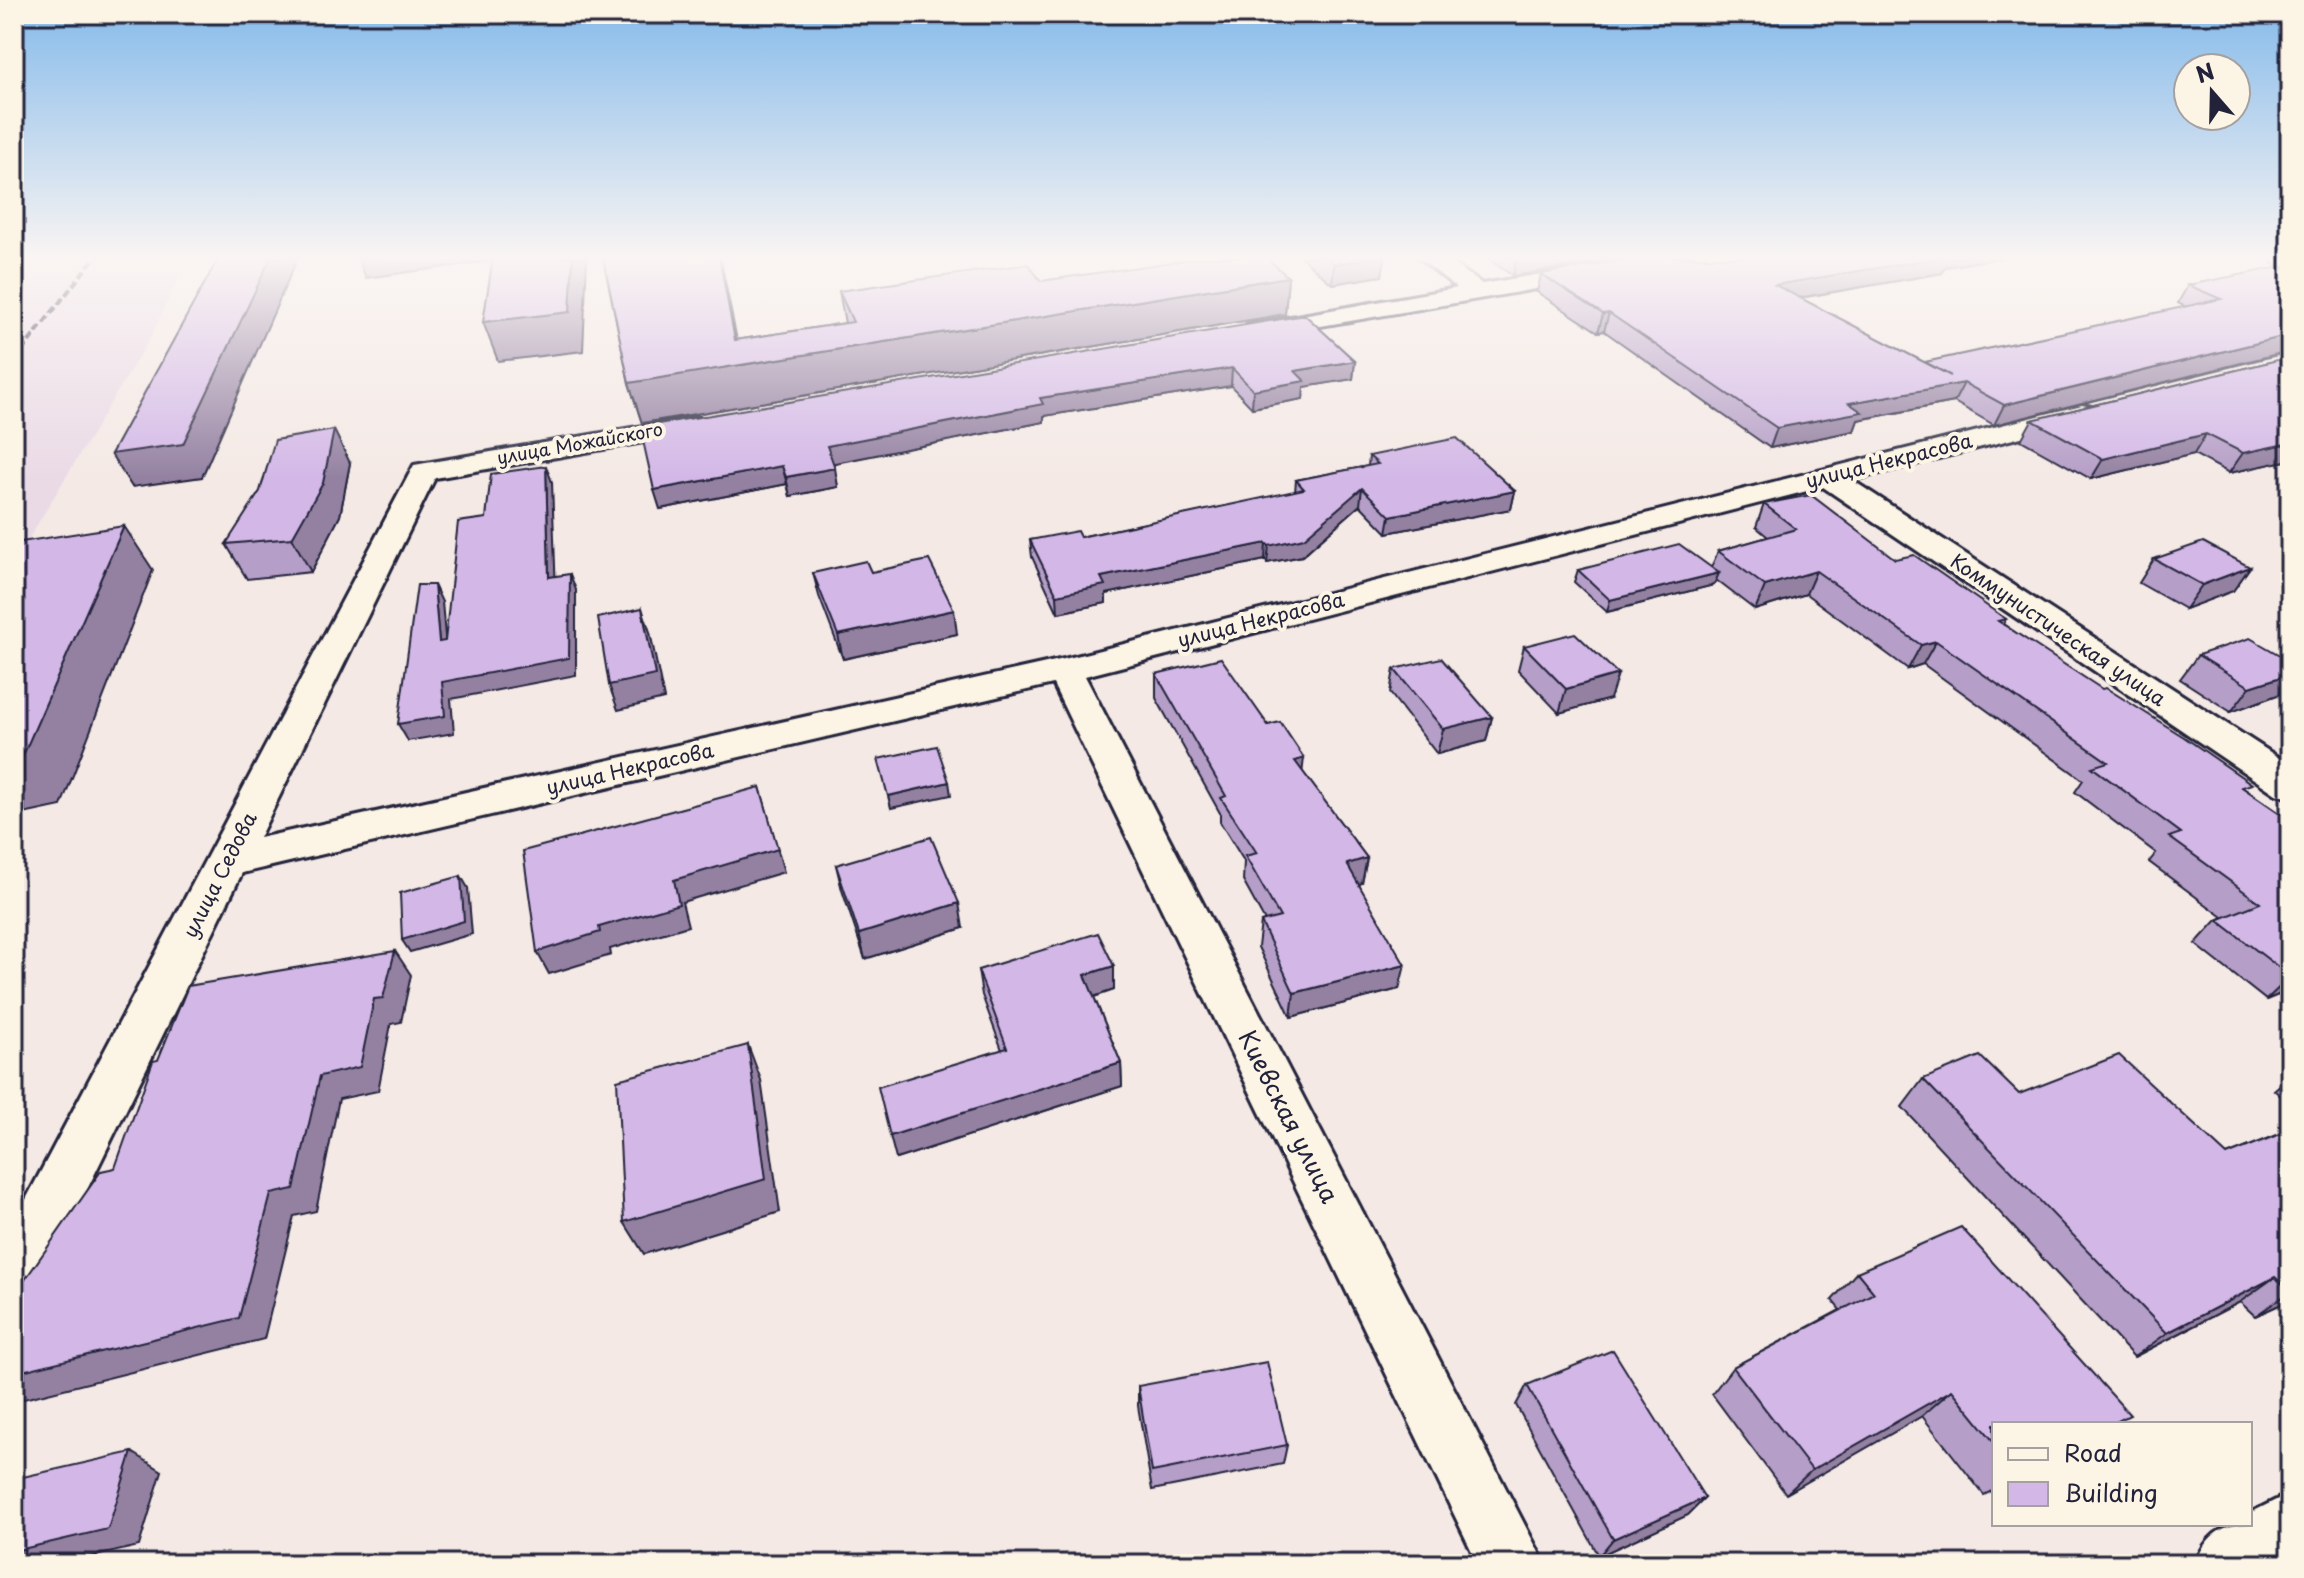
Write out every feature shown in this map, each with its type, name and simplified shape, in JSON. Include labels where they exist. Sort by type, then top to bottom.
[{"type":"street","points":[[1226,335],[1251,331]]},
{"type":"street","name":"улица Некрасова","points":[[227,861],[1064,670],[2120,404]]},
{"type":"street","name":"улица Можайского","points":[[424,471],[722,420]]},
{"type":"street","name":"улица Седова","points":[[14,1279],[424,471]]},
{"type":"street","name":"Коммунистическая улица","points":[[1826,476],[2289,781]]},
{"type":"street","name":"Киевская улица","points":[[1064,670],[1512,1564]]},
{"type":"street","points":[[2228,1564],[2290,1525]]},
{"type":"shaded area","points":[[14,331],[154,331],[151,336],[14,563]]},
{"type":"building","points":[[179,331],[236,331],[183,444],[111,454]]},
{"type":"building","points":[[618,331],[733,331],[735,340],[796,331],[955,331],[629,383]]},
{"type":"building","points":[[1212,331],[1322,331],[1355,361],[1295,371],[1305,381],[1253,390],[1232,368],[1040,398],[1043,404],[827,446],[835,468],[786,477],[782,466],[654,490],[640,427]]},
{"type":"building","points":[[1635,331],[1863,331],[1951,376],[1925,362],[2072,331],[2290,331],[2290,335],[2004,405],[1964,383],[1849,403],[1862,412],[1777,428]]},
{"type":"building","points":[[2290,357],[2290,443],[2243,453],[2206,434],[2103,459],[2032,420]]},
{"type":"building","points":[[334,430],[323,483],[292,538],[226,544],[260,491],[275,440]]},
{"type":"building","points":[[1457,438],[1515,491],[1390,516],[1362,488],[1304,538],[1101,577],[1105,585],[1057,595],[1030,540],[1077,531],[1080,537],[1304,489],[1296,480],[1378,464],[1369,456]]},
{"type":"building","points":[[546,466],[549,577],[570,574],[569,658],[442,682],[445,716],[398,724],[417,585],[434,585],[439,642],[445,641],[458,522],[486,518],[491,474]]},
{"type":"building","points":[[1811,495],[1895,559],[1914,555],[2006,619],[1998,621],[2102,689],[2106,688],[2184,737],[2252,784],[2242,787],[2290,820],[2290,976],[2217,920],[2260,903],[2169,837],[2181,833],[2092,767],[2108,762],[1936,641],[1921,645],[1816,571],[1765,586],[1718,551],[1796,529],[1764,504]]},
{"type":"building","points":[[124,526],[21,760],[14,761],[14,543]]},
{"type":"building","points":[[2203,542],[2250,567],[2202,585],[2154,559]]},
{"type":"building","points":[[1679,544],[1719,573],[1610,600],[1578,570]]},
{"type":"building","points":[[929,560],[954,610],[838,635],[813,573],[866,561],[871,572]]},
{"type":"building","points":[[642,608],[655,675],[609,685],[598,618]]},
{"type":"building","points":[[1575,633],[1618,674],[1566,689],[1524,646]]},
{"type":"building","points":[[2250,638],[2290,661],[2290,674],[2250,687],[2198,655]]},
{"type":"building","points":[[1221,658],[1268,725],[1280,722],[1304,758],[1295,761],[1367,858],[1347,864],[1405,965],[1294,993],[1261,922],[1280,917],[1245,856],[1257,853],[1221,798],[1226,796],[1156,674]]},
{"type":"building","points":[[1441,658],[1492,717],[1443,729],[1394,669]]},
{"type":"building","points":[[937,746],[949,782],[888,796],[878,759]]},
{"type":"building","points":[[760,787],[778,849],[674,880],[679,904],[599,927],[600,932],[537,952],[523,851]]},
{"type":"building","points":[[931,837],[959,903],[859,934],[836,865]]},
{"type":"building","points":[[461,876],[464,921],[402,940],[400,893]]},
{"type":"building","points":[[1098,933],[1114,966],[1085,975],[1121,1063],[890,1136],[878,1087],[1007,1048],[978,970]]},
{"type":"building","points":[[395,951],[383,998],[374,999],[360,1067],[320,1076],[294,1189],[271,1194],[239,1318],[14,1373],[14,1299],[17,1291],[101,1171],[115,1168],[153,1061],[158,1060],[188,986]]},
{"type":"building","points":[[748,1045],[766,1179],[624,1222],[617,1080]]},
{"type":"building","points":[[2119,1055],[2227,1155],[2290,1130],[2290,1291],[2275,1277],[2167,1333],[1923,1079],[1980,1056],[2019,1094]]},
{"type":"building","points":[[1961,1227],[2130,1415],[2116,1422],[1992,1422],[1992,1440],[1952,1390],[1812,1470],[1733,1367],[1874,1293],[1857,1272]]},
{"type":"building","points":[[1613,1350],[1705,1498],[1613,1539],[1527,1385]]},
{"type":"building","points":[[1267,1362],[1287,1445],[1152,1472],[1138,1386]]},
{"type":"building","points":[[132,1452],[108,1529],[14,1551],[14,1479]]},
{"type":"railway","points":[[14,361],[38,331]]}]
